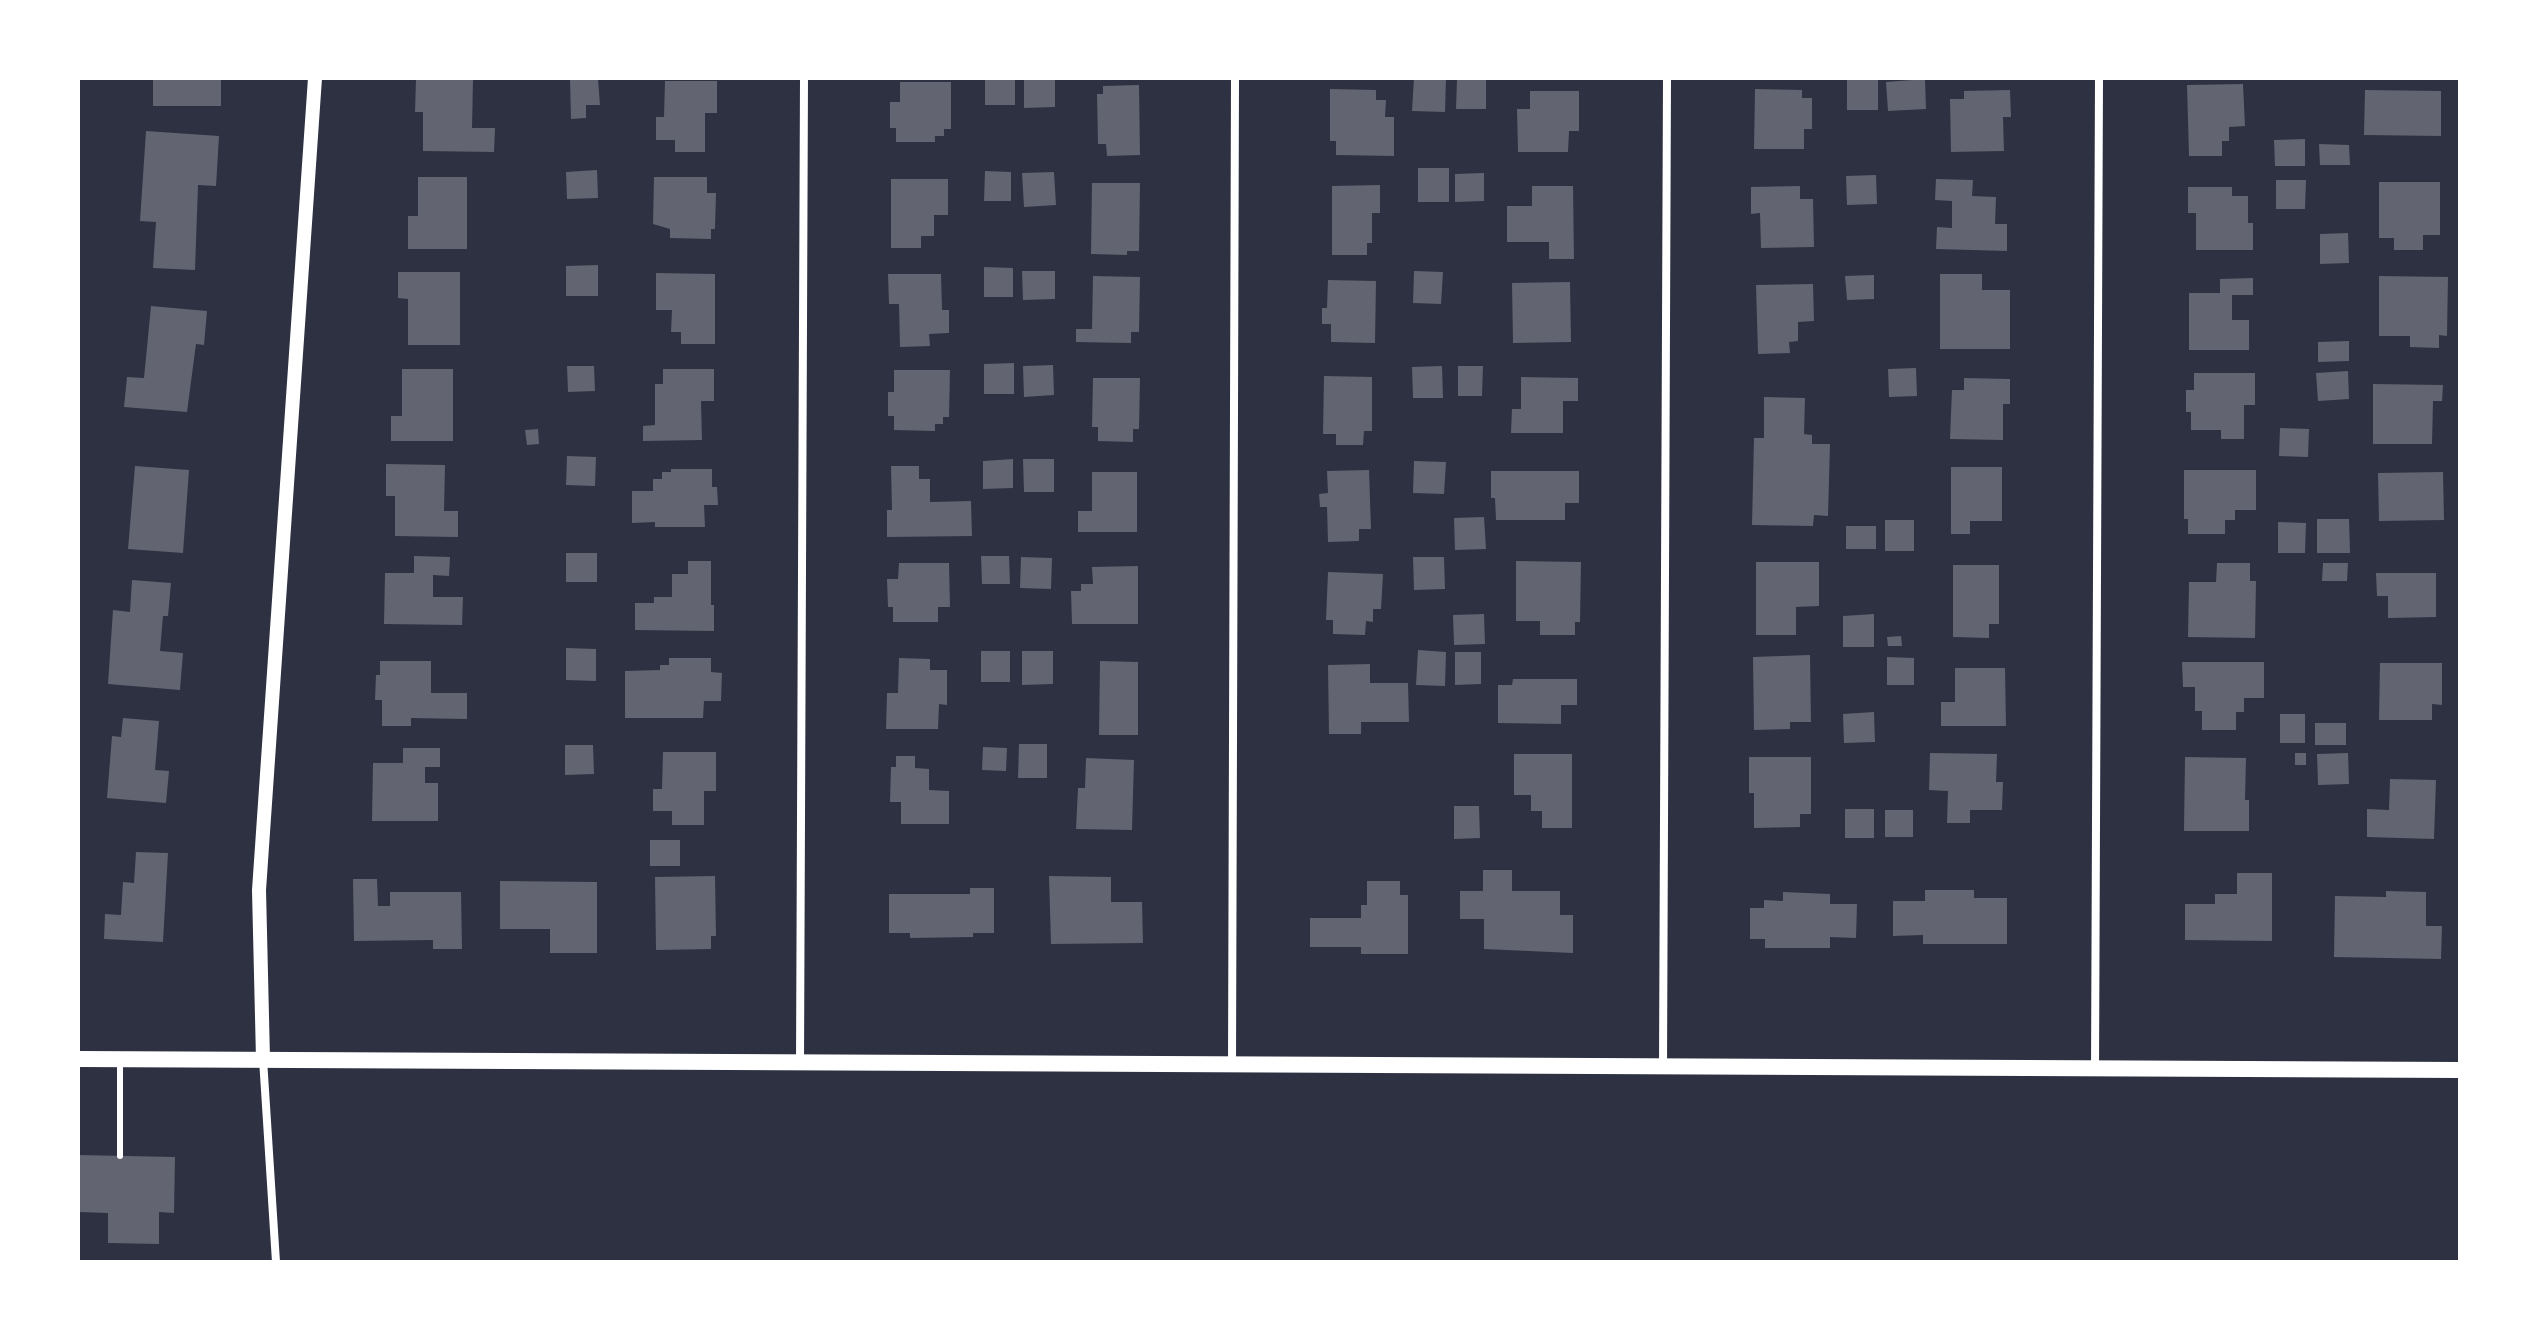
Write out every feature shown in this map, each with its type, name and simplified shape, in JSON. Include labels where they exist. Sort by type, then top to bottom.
[{"type":"main road","points":[[78,1059],[2460,1070]]},
{"type":"street","points":[[276,1262],[263,1059],[259,890],[315,78]]},
{"type":"street","points":[[800,1061],[804,78]]},
{"type":"street","points":[[1232,1064],[1235,78]]},
{"type":"street","points":[[1663,1066],[1667,78]]},
{"type":"street","points":[[2095,1068],[2099,78]]},
{"type":"lane","points":[[120,1059],[120,1156]]},
{"type":"building","points":[[153,78],[221,78],[221,106],[153,106]]},
{"type":"building","points":[[985,78],[1015,78],[1015,105],[985,105]]},
{"type":"building","points":[[1024,78],[1055,78],[1055,107],[1024,108]]},
{"type":"building","points":[[1414,78],[1446,78],[1445,112],[1412,111]]},
{"type":"building","points":[[416,79],[473,80],[472,128],[495,128],[494,152],[423,151],[423,112],[415,112]]},
{"type":"building","points":[[598,79],[600,105],[586,105],[586,118],[571,119],[570,80]]},
{"type":"building","points":[[1457,79],[1486,79],[1486,109],[1456,109]]},
{"type":"building","points":[[1847,79],[1878,80],[1878,110],[1847,110]]},
{"type":"building","points":[[1925,79],[1926,109],[1888,111],[1886,82]]},
{"type":"building","points":[[665,81],[717,81],[717,113],[705,113],[705,152],[675,152],[675,140],[656,140],[656,117],[664,117]]},
{"type":"building","points":[[900,82],[951,82],[951,129],[944,129],[944,136],[935,136],[935,142],[896,142],[896,128],[890,128],[890,102],[900,102]]},
{"type":"building","points":[[2243,84],[2245,126],[2229,127],[2229,141],[2222,141],[2222,156],[2189,156],[2187,85]]},
{"type":"building","points":[[1139,85],[1140,155],[1107,156],[1106,144],[1098,144],[1097,94],[1103,94],[1103,86]]},
{"type":"building","points":[[1330,89],[1376,90],[1376,100],[1386,100],[1385,117],[1394,117],[1394,156],[1336,155],[1336,141],[1330,141]]},
{"type":"building","points":[[1755,89],[1802,90],[1802,98],[1812,98],[1812,129],[1804,129],[1804,149],[1754,149]]},
{"type":"building","points":[[2010,90],[2011,117],[2003,117],[2004,151],[1951,152],[1950,99],[1964,99],[1964,91]]},
{"type":"building","points":[[2365,90],[2441,91],[2441,136],[2364,135]]},
{"type":"building","points":[[1530,91],[1579,91],[1579,131],[1569,131],[1568,152],[1518,152],[1517,109],[1530,109]]},
{"type":"building","points":[[146,131],[219,136],[216,186],[198,185],[195,270],[153,268],[156,222],[140,221]]},
{"type":"building","points":[[2305,139],[2305,166],[2275,166],[2274,140]]},
{"type":"building","points":[[2319,144],[2349,145],[2350,165],[2320,165]]},
{"type":"building","points":[[1418,168],[1449,168],[1449,202],[1418,202]]},
{"type":"building","points":[[597,170],[598,198],[567,199],[566,172]]},
{"type":"building","points":[[985,171],[1011,172],[1011,201],[984,201]]},
{"type":"building","points":[[1054,172],[1056,205],[1024,207],[1022,173]]},
{"type":"building","points":[[1484,173],[1484,201],[1455,202],[1455,174]]},
{"type":"building","points":[[1876,175],[1877,204],[1847,205],[1846,176]]},
{"type":"building","points":[[418,177],[467,177],[467,249],[408,249],[408,216],[418,216]]},
{"type":"building","points":[[654,177],[707,177],[707,193],[716,193],[715,229],[711,229],[711,239],[670,238],[670,229],[653,224]]},
{"type":"building","points":[[891,179],[948,179],[948,215],[934,215],[934,236],[921,236],[921,248],[891,248]]},
{"type":"building","points":[[1936,179],[1973,180],[1972,196],[1996,197],[1995,224],[2007,224],[2007,251],[1936,249],[1937,227],[1952,228],[1952,201],[1935,200]]},
{"type":"building","points":[[2276,180],[2306,180],[2305,209],[2276,209]]},
{"type":"building","points":[[2379,182],[2440,182],[2440,235],[2423,235],[2423,250],[2394,250],[2394,238],[2379,238]]},
{"type":"building","points":[[1092,183],[1140,183],[1139,251],[1127,251],[1127,255],[1091,254]]},
{"type":"building","points":[[1380,185],[1380,213],[1372,213],[1372,243],[1367,243],[1367,255],[1332,255],[1332,186]]},
{"type":"building","points":[[1532,186],[1573,186],[1574,259],[1549,259],[1549,242],[1507,242],[1507,206],[1532,206]]},
{"type":"building","points":[[1800,186],[1800,199],[1813,199],[1814,247],[1761,248],[1760,213],[1751,214],[1751,187]]},
{"type":"building","points":[[2188,187],[2232,187],[2232,196],[2248,196],[2248,223],[2253,223],[2253,250],[2196,250],[2196,213],[2188,213]]},
{"type":"building","points":[[2348,233],[2349,263],[2320,264],[2320,234]]},
{"type":"building","points":[[598,265],[598,296],[566,296],[566,266]]},
{"type":"building","points":[[984,267],[1013,268],[1013,297],[984,297]]},
{"type":"building","points":[[1022,271],[1055,271],[1055,299],[1023,300]]},
{"type":"building","points":[[1414,271],[1443,272],[1441,304],[1413,303]]},
{"type":"building","points":[[398,272],[460,272],[460,345],[408,345],[408,299],[398,298]]},
{"type":"building","points":[[656,273],[715,274],[715,344],[681,344],[681,332],[671,332],[672,310],[656,310]]},
{"type":"building","points":[[888,274],[941,274],[942,310],[949,310],[949,333],[929,334],[930,346],[900,347],[899,304],[889,304]]},
{"type":"building","points":[[1940,274],[1982,274],[1982,290],[2010,290],[2010,349],[1940,349]]},
{"type":"building","points":[[1874,275],[1874,299],[1847,300],[1845,276]]},
{"type":"building","points":[[1093,276],[1140,277],[1139,332],[1131,332],[1131,343],[1076,342],[1076,329],[1092,329]]},
{"type":"building","points":[[2379,276],[2448,277],[2447,336],[2439,335],[2439,348],[2410,347],[2410,336],[2379,336]]},
{"type":"building","points":[[2253,278],[2253,295],[2232,295],[2232,320],[2249,320],[2249,350],[2189,350],[2189,293],[2220,293],[2220,279]]},
{"type":"building","points":[[1328,280],[1376,281],[1375,343],[1331,342],[1331,324],[1322,324],[1322,308],[1327,308]]},
{"type":"building","points":[[1570,282],[1571,342],[1513,343],[1512,283]]},
{"type":"building","points":[[1813,284],[1814,321],[1798,322],[1798,341],[1789,342],[1790,353],[1758,354],[1756,285]]},
{"type":"building","points":[[151,306],[207,311],[204,345],[196,344],[187,412],[124,407],[127,377],[144,378]]},
{"type":"building","points":[[2349,341],[2349,361],[2318,362],[2318,342]]},
{"type":"building","points":[[1014,363],[1014,394],[984,394],[984,364]]},
{"type":"building","points":[[1053,365],[1054,395],[1024,397],[1023,366]]},
{"type":"building","points":[[567,366],[594,366],[595,391],[568,392]]},
{"type":"building","points":[[1442,366],[1443,398],[1413,398],[1412,367]]},
{"type":"building","points":[[1458,366],[1483,366],[1482,396],[1458,396]]},
{"type":"building","points":[[1916,368],[1917,396],[1889,397],[1888,369]]},
{"type":"building","points":[[402,369],[453,369],[453,441],[391,441],[391,416],[402,416]]},
{"type":"building","points":[[663,369],[714,369],[714,401],[701,401],[702,440],[643,441],[643,426],[655,425],[655,384],[663,384]]},
{"type":"building","points":[[894,370],[950,370],[949,417],[943,417],[943,424],[935,424],[935,431],[894,430],[894,416],[888,416],[888,392],[894,392]]},
{"type":"building","points":[[2348,371],[2349,399],[2318,401],[2316,373]]},
{"type":"building","points":[[2194,373],[2255,373],[2255,405],[2244,405],[2244,439],[2221,439],[2221,430],[2191,430],[2191,412],[2186,412],[2186,390],[2194,390]]},
{"type":"building","points":[[1324,376],[1372,377],[1372,431],[1364,431],[1363,445],[1336,445],[1336,434],[1323,434]]},
{"type":"building","points":[[1521,377],[1578,378],[1578,401],[1563,401],[1563,433],[1511,433],[1512,409],[1521,409]]},
{"type":"building","points":[[1093,378],[1140,378],[1139,429],[1133,429],[1133,442],[1098,441],[1098,427],[1092,427]]},
{"type":"building","points":[[1964,378],[2010,379],[2010,404],[2003,404],[2003,440],[1950,439],[1952,390],[1964,390]]},
{"type":"building","points":[[2373,384],[2443,385],[2442,401],[2433,401],[2432,444],[2373,444]]},
{"type":"building","points":[[1764,397],[1805,398],[1804,434],[1812,435],[1812,444],[1830,444],[1828,516],[1814,515],[1813,526],[1752,525],[1754,438],[1764,438]]},
{"type":"building","points":[[2280,428],[2309,429],[2308,457],[2279,456]]},
{"type":"building","points":[[538,429],[539,444],[527,445],[525,430]]},
{"type":"building","points":[[567,456],[596,457],[595,486],[566,485]]},
{"type":"building","points":[[1013,459],[1013,488],[983,489],[983,461]]},
{"type":"building","points":[[1023,459],[1054,459],[1054,492],[1024,492]]},
{"type":"building","points":[[1414,461],[1446,462],[1444,494],[1413,493]]},
{"type":"building","points":[[386,464],[445,465],[444,511],[458,511],[458,537],[395,536],[395,496],[386,496]]},
{"type":"building","points":[[135,466],[189,470],[183,553],[128,549]]},
{"type":"building","points":[[891,466],[919,466],[919,479],[930,479],[930,502],[971,501],[972,536],[887,537],[887,510],[892,510]]},
{"type":"building","points":[[1951,467],[2002,467],[2002,521],[1970,521],[1970,534],[1951,534]]},
{"type":"building","points":[[671,469],[712,469],[712,487],[717,487],[718,505],[704,505],[705,527],[655,527],[655,522],[632,523],[632,491],[653,491],[653,479],[662,479],[662,472],[671,472]]},
{"type":"building","points":[[1369,470],[1371,529],[1359,529],[1359,541],[1328,542],[1327,507],[1320,507],[1319,494],[1328,493],[1327,471]]},
{"type":"building","points":[[2184,470],[2256,470],[2256,510],[2235,510],[2235,520],[2225,520],[2225,534],[2188,534],[2188,519],[2184,519]]},
{"type":"building","points":[[1491,471],[1579,471],[1579,503],[1565,503],[1565,520],[1496,520],[1495,498],[1491,498]]},
{"type":"building","points":[[1092,472],[1137,472],[1137,532],[1078,532],[1078,511],[1092,511]]},
{"type":"building","points":[[2443,472],[2444,520],[2379,521],[2378,473]]},
{"type":"building","points":[[1484,517],[1486,549],[1455,550],[1454,518]]},
{"type":"building","points":[[2317,519],[2349,519],[2350,553],[2317,553]]},
{"type":"building","points":[[1885,520],[1914,520],[1914,551],[1885,551]]},
{"type":"building","points":[[2278,522],[2306,523],[2305,553],[2278,553]]},
{"type":"building","points":[[1846,526],[1876,526],[1876,549],[1846,549]]},
{"type":"building","points":[[566,553],[597,553],[597,582],[566,582]]},
{"type":"building","points":[[414,556],[450,557],[449,576],[433,575],[433,597],[463,597],[462,625],[384,624],[385,573],[414,573]]},
{"type":"building","points":[[981,556],[1009,556],[1010,584],[982,584]]},
{"type":"building","points":[[1021,557],[1052,558],[1051,589],[1020,588]]},
{"type":"building","points":[[1413,557],[1444,557],[1445,589],[1414,590]]},
{"type":"building","points":[[688,561],[711,561],[714,631],[635,630],[635,603],[654,603],[654,597],[672,597],[672,574],[688,574]]},
{"type":"building","points":[[1516,561],[1581,562],[1580,622],[1575,622],[1575,635],[1540,635],[1540,621],[1516,621]]},
{"type":"building","points":[[1756,562],[1819,562],[1819,606],[1796,607],[1796,635],[1756,635]]},
{"type":"building","points":[[899,563],[949,563],[950,607],[938,607],[938,622],[893,622],[893,607],[888,607],[887,579],[898,579]]},
{"type":"building","points":[[2217,563],[2250,563],[2250,581],[2256,581],[2255,638],[2188,637],[2189,582],[2216,582]]},
{"type":"building","points":[[2323,563],[2348,563],[2347,581],[2322,581]]},
{"type":"building","points":[[1953,565],[1999,565],[1999,624],[1989,624],[1989,638],[1953,637]]},
{"type":"building","points":[[1138,566],[1138,624],[1072,624],[1071,591],[1081,591],[1081,584],[1093,584],[1092,567]]},
{"type":"building","points":[[1328,572],[1383,574],[1381,609],[1373,609],[1373,622],[1366,621],[1365,635],[1333,634],[1333,620],[1326,620]]},
{"type":"building","points":[[2376,573],[2436,573],[2436,617],[2388,618],[2388,596],[2377,596]]},
{"type":"building","points":[[132,580],[171,583],[168,616],[163,616],[160,651],[183,653],[180,690],[108,684],[113,610],[130,612]]},
{"type":"building","points":[[1484,614],[1485,644],[1454,645],[1453,615]]},
{"type":"building","points":[[1874,614],[1874,647],[1843,647],[1843,616]]},
{"type":"building","points":[[1901,636],[1902,646],[1888,646],[1887,637]]},
{"type":"building","points":[[566,648],[596,649],[596,681],[566,680]]},
{"type":"building","points":[[1418,650],[1446,652],[1445,686],[1416,685]]},
{"type":"building","points":[[981,651],[1010,651],[1010,682],[981,682]]},
{"type":"building","points":[[1022,651],[1053,651],[1053,684],[1022,685]]},
{"type":"building","points":[[1455,652],[1481,652],[1481,684],[1455,685]]},
{"type":"building","points":[[1810,655],[1811,722],[1790,722],[1790,729],[1754,730],[1753,657]]},
{"type":"building","points":[[1887,657],[1914,658],[1914,685],[1887,685]]},
{"type":"building","points":[[669,658],[711,658],[711,672],[722,673],[721,701],[704,701],[703,718],[625,718],[625,671],[660,670],[660,665],[669,665]]},
{"type":"building","points":[[899,658],[930,659],[930,670],[947,670],[947,705],[939,704],[938,729],[886,729],[887,693],[898,693]]},
{"type":"building","points":[[380,661],[431,661],[431,693],[467,693],[467,719],[411,718],[411,726],[382,726],[382,700],[375,700]]},
{"type":"building","points":[[1100,661],[1138,662],[1138,735],[1099,735]]},
{"type":"building","points":[[2182,662],[2264,662],[2264,698],[2244,698],[2244,712],[2236,712],[2236,730],[2202,730],[2202,711],[2195,711],[2195,687],[2183,687]]},
{"type":"building","points":[[2380,663],[2442,663],[2442,705],[2432,704],[2432,720],[2379,720]]},
{"type":"building","points":[[1370,664],[1370,683],[1408,683],[1409,722],[1361,722],[1361,734],[1329,734],[1328,665]]},
{"type":"building","points":[[1955,668],[2005,668],[2006,726],[1941,726],[1941,702],[1955,702]]},
{"type":"building","points":[[1513,679],[1577,679],[1577,705],[1561,705],[1561,724],[1498,723],[1498,685],[1512,685]]},
{"type":"building","points":[[1874,712],[1875,742],[1844,743],[1843,714]]},
{"type":"building","points":[[2280,714],[2305,714],[2305,743],[2280,743]]},
{"type":"building","points":[[123,718],[159,721],[155,770],[169,771],[166,803],[107,798],[112,736],[121,737]]},
{"type":"building","points":[[2315,723],[2346,723],[2346,745],[2315,745]]},
{"type":"building","points":[[1019,744],[1047,744],[1047,778],[1018,778]]},
{"type":"building","points":[[565,745],[593,745],[594,774],[565,775]]},
{"type":"building","points":[[983,747],[1007,748],[1006,771],[982,770]]},
{"type":"building","points":[[403,748],[440,748],[440,767],[425,767],[425,783],[438,783],[438,821],[372,821],[373,763],[403,763]]},
{"type":"building","points":[[663,752],[716,752],[716,791],[704,791],[704,825],[672,825],[672,811],[653,811],[653,789],[662,789]]},
{"type":"building","points":[[1930,753],[1997,754],[1996,782],[2003,782],[2002,810],[1970,810],[1970,823],[1947,823],[1948,791],[1929,790]]},
{"type":"building","points":[[2295,753],[2306,753],[2306,765],[2295,765]]},
{"type":"building","points":[[2348,753],[2349,784],[2318,785],[2317,754]]},
{"type":"building","points":[[1514,754],[1572,754],[1572,828],[1542,828],[1542,811],[1531,811],[1531,795],[1514,795]]},
{"type":"building","points":[[896,756],[915,756],[915,768],[929,769],[929,790],[949,791],[949,824],[901,824],[901,802],[890,802],[891,767],[896,767]]},
{"type":"building","points":[[1749,757],[1811,757],[1811,814],[1800,814],[1800,827],[1754,828],[1754,793],[1749,793]]},
{"type":"building","points":[[2185,757],[2246,758],[2245,800],[2249,800],[2249,831],[2184,831]]},
{"type":"building","points":[[1086,758],[1134,760],[1132,830],[1076,829],[1078,788],[1085,788]]},
{"type":"building","points":[[2390,779],[2436,780],[2434,839],[2367,837],[2367,809],[2389,810]]},
{"type":"building","points":[[1454,806],[1479,806],[1480,838],[1454,839]]},
{"type":"building","points":[[1845,809],[1874,809],[1874,838],[1845,838]]},
{"type":"building","points":[[1885,810],[1913,810],[1913,837],[1885,837]]},
{"type":"building","points":[[650,840],[680,840],[680,866],[650,866]]},
{"type":"building","points":[[136,852],[168,853],[163,942],[104,939],[105,914],[121,915],[123,882],[134,883]]},
{"type":"building","points":[[1483,870],[1512,870],[1512,891],[1560,891],[1560,915],[1573,915],[1573,953],[1484,949],[1484,919],[1460,919],[1460,891],[1483,891]]},
{"type":"building","points":[[2237,873],[2272,873],[2272,941],[2185,940],[2185,904],[2215,904],[2215,894],[2237,894]]},
{"type":"building","points":[[715,876],[716,936],[711,936],[711,949],[656,950],[655,877]]},
{"type":"building","points":[[1049,876],[1111,877],[1111,902],[1142,902],[1143,943],[1051,944]]},
{"type":"building","points":[[353,879],[377,879],[378,906],[390,906],[390,892],[461,892],[462,949],[433,949],[433,940],[354,941]]},
{"type":"building","points":[[500,881],[597,882],[597,953],[550,953],[550,929],[500,929]]},
{"type":"building","points":[[1367,881],[1400,881],[1400,895],[1408,895],[1408,954],[1361,954],[1361,947],[1310,947],[1310,918],[1361,918],[1361,905],[1367,905]]},
{"type":"building","points":[[970,888],[994,888],[994,933],[973,933],[973,937],[910,938],[910,933],[889,933],[889,894],[970,894]]},
{"type":"building","points":[[1925,890],[1974,890],[1974,898],[2007,898],[2007,944],[1923,944],[1923,935],[1893,936],[1893,901],[1925,901]]},
{"type":"building","points":[[2386,891],[2426,892],[2426,926],[2442,926],[2441,959],[2334,957],[2335,896],[2386,897]]},
{"type":"building","points":[[1783,892],[1830,894],[1830,904],[1857,904],[1856,938],[1830,937],[1830,948],[1765,948],[1765,939],[1750,939],[1750,908],[1764,908],[1764,900],[1783,901]]},
{"type":"building","points":[[78,1155],[175,1157],[174,1213],[159,1212],[159,1244],[108,1243],[108,1213],[78,1212]]}]
